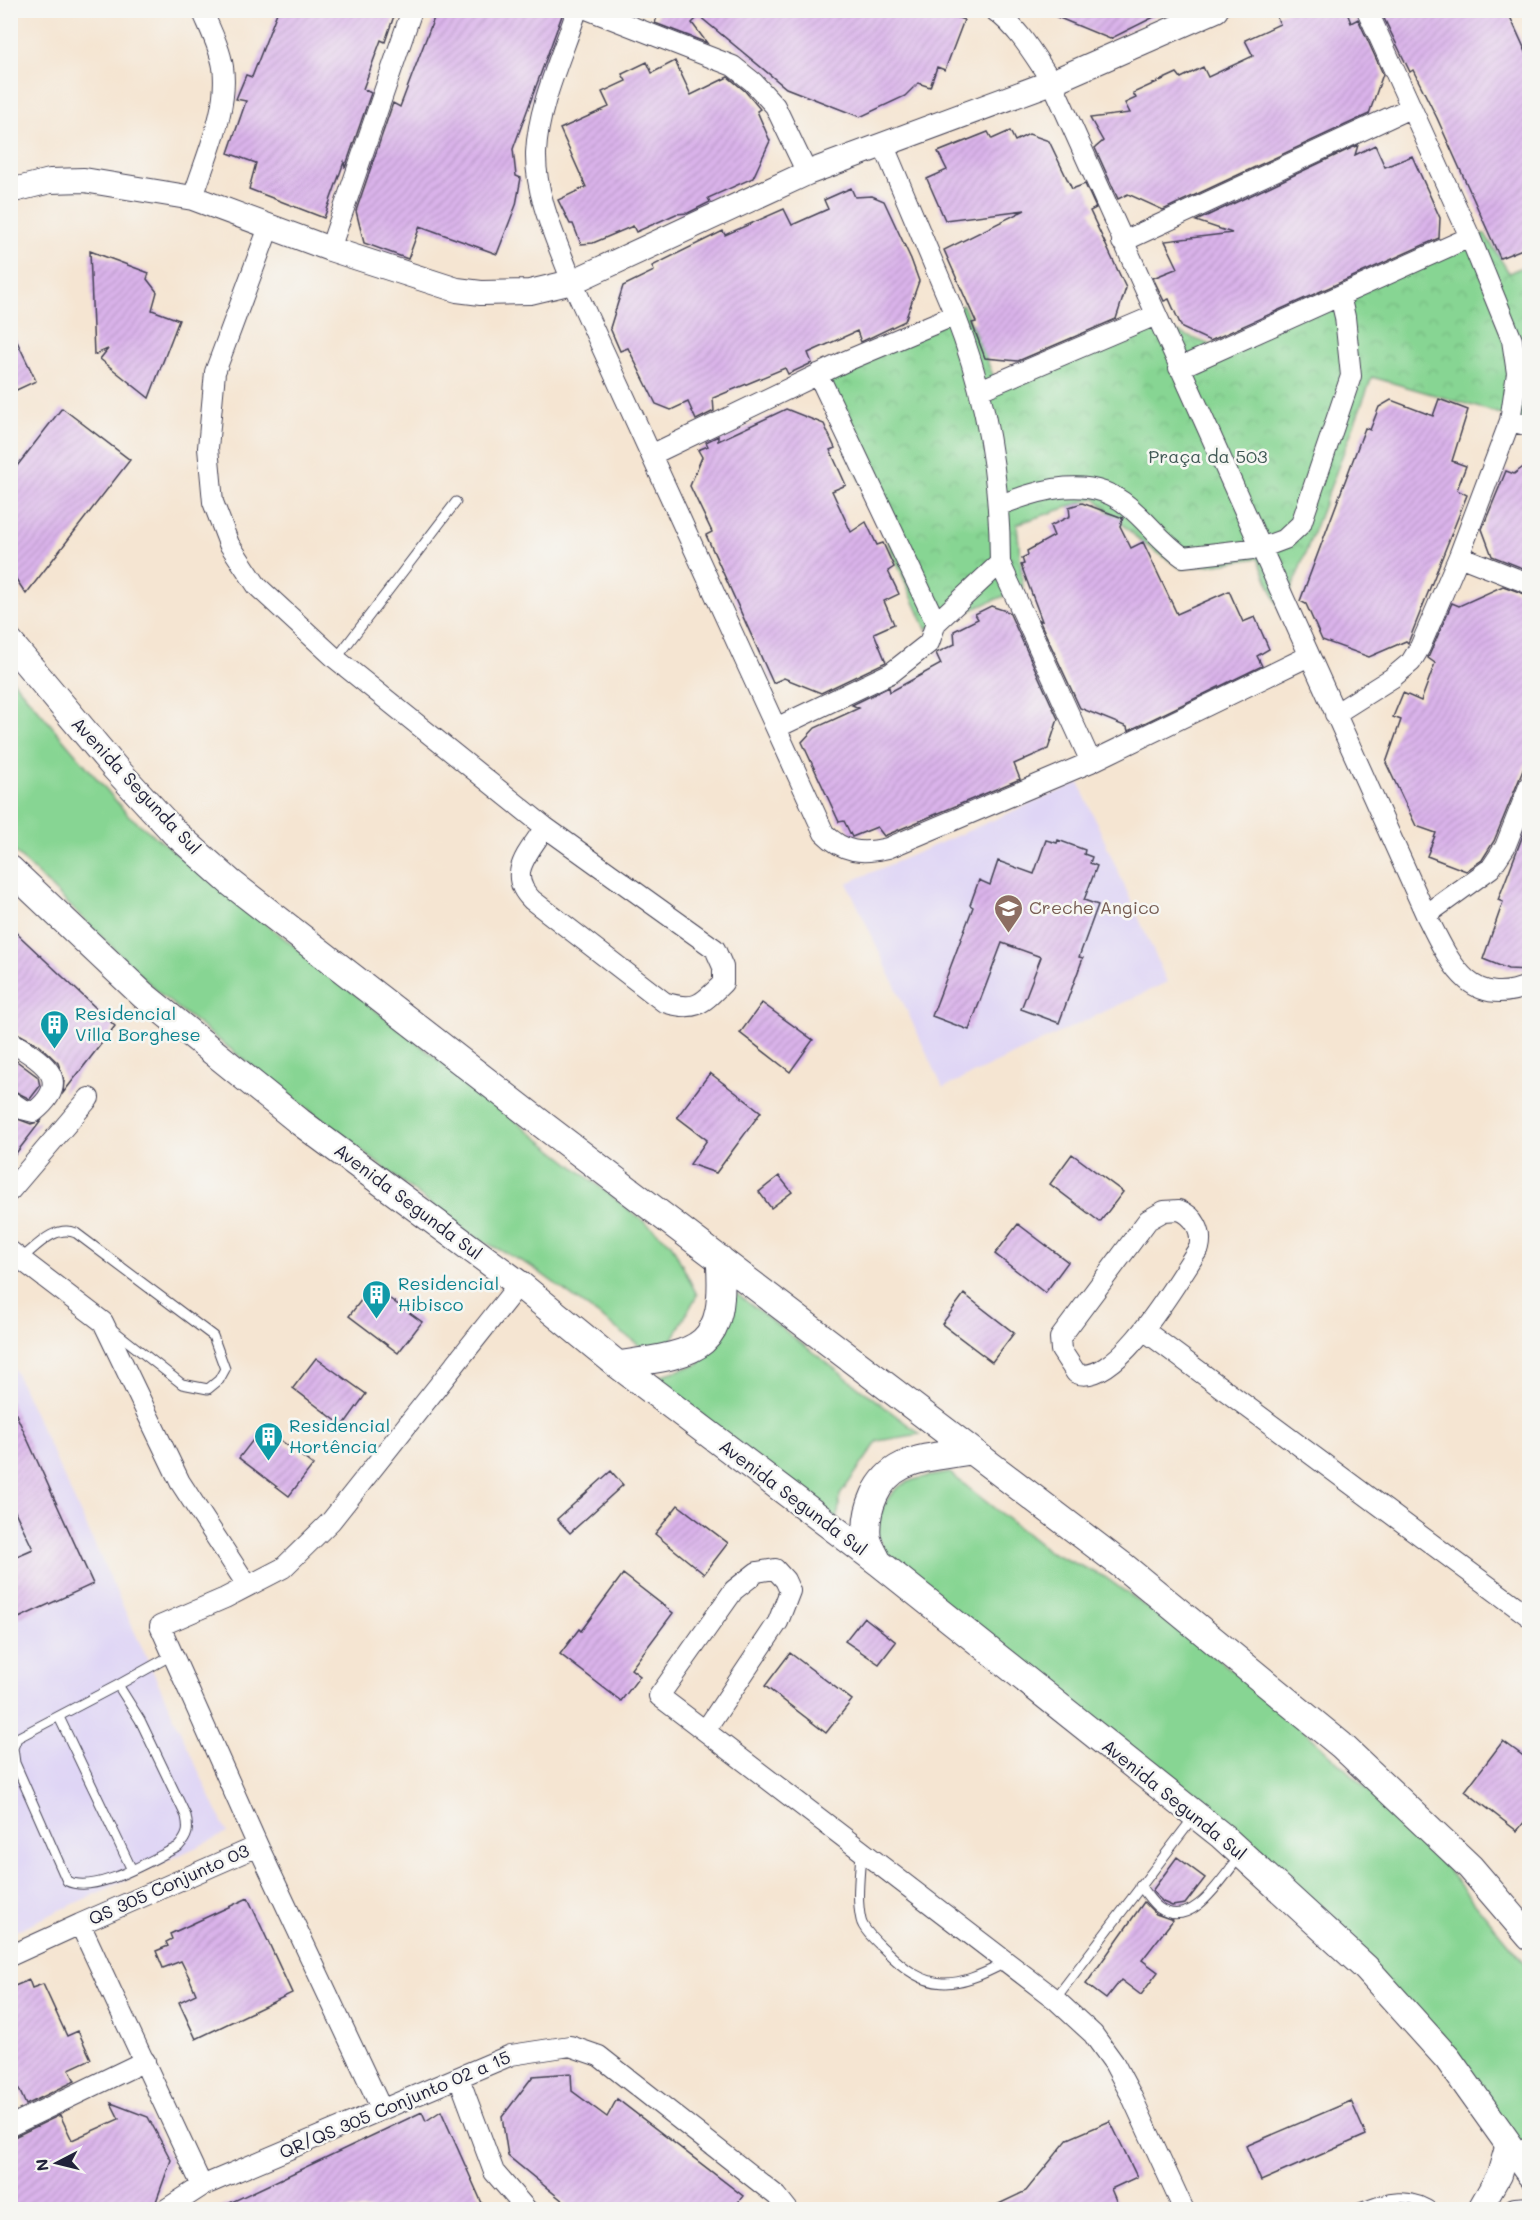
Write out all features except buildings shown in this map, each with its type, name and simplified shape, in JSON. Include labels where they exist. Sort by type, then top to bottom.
[{"type":"main road","name":"Avenida Segunda Sul","points":[[10,643],[114,768],[175,833],[231,883],[1123,1566],[1341,1745],[1470,1867],[1530,1937]]},
{"type":"main road","name":"Avenida Segunda Sul","points":[[10,869],[143,995],[300,1122],[519,1284],[618,1365],[878,1562],[1242,1854],[1366,1968],[1448,2059],[1530,2174]]},
{"type":"main road","points":[[618,1365],[686,1354],[705,1342],[718,1320],[721,1303],[720,1259]]},
{"type":"main road","points":[[878,1562],[867,1538],[870,1506],[882,1480],[901,1466],[924,1459],[970,1451]]},
{"type":"street","points":[[193,198],[221,110],[223,88],[223,68],[202,10]]},
{"type":"street","points":[[330,249],[412,10]]},
{"type":"street","points":[[577,10],[540,121],[536,154],[546,213],[572,282],[824,833],[842,848],[865,853],[888,848],[1091,762],[1309,656]]},
{"type":"street","points":[[589,10],[733,66],[753,82],[775,106],[807,173]]},
{"type":"street","points":[[994,10],[1004,17],[1027,44],[1052,82],[1335,714],[1426,915],[1452,966],[1464,979],[1478,988],[1501,992],[1530,985]]},
{"type":"street","points":[[12,187],[84,180],[193,198],[330,249],[457,290],[481,293],[530,292],[572,282],[807,173],[1052,82],[1216,10]]},
{"type":"street","points":[[1335,714],[1392,678],[1411,662],[1459,556],[1510,421],[1517,373],[1512,340],[1470,237],[1367,10]]},
{"type":"street","points":[[1122,242],[1410,108]]},
{"type":"street","points":[[883,144],[955,315],[980,390],[1000,505],[1000,563],[1091,762]]},
{"type":"street","points":[[269,227],[215,372],[208,448],[213,502],[228,544],[256,586],[336,659],[545,827],[714,949],[723,967],[723,983],[702,1003],[685,1009],[664,1002],[532,900],[519,882],[519,869],[545,827]]},
{"type":"street","points":[[1179,368],[1470,237]]},
{"type":"street","points":[[1000,505],[1063,487],[1083,486],[1103,489],[1128,505],[1164,544],[1183,557],[1261,548],[1285,539],[1301,524],[1352,376],[1345,317],[1340,296]]},
{"type":"street","points":[[651,455],[818,374],[955,315]]},
{"type":"street","points":[[980,390],[1156,315]]},
{"type":"street","points":[[818,374],[936,623]]},
{"type":"street","points":[[1510,421],[1530,426]]},
{"type":"street","points":[[1459,556],[1530,584]]},
{"type":"street","points":[[776,728],[891,673],[929,643],[936,623],[1000,563]]},
{"type":"street","points":[[1426,915],[1491,868],[1505,847],[1530,784]]},
{"type":"street","points":[[10,1041],[48,1066],[52,1080],[50,1094],[34,1112],[22,1109],[10,1101]]},
{"type":"street","points":[[10,1191],[89,1098]]},
{"type":"street","points":[[1179,1210],[1196,1224],[1201,1240],[1145,1330],[1101,1372],[1089,1376],[1076,1373],[1061,1350],[1060,1338],[1148,1220],[1164,1211],[1179,1210]]},
{"type":"street","points":[[16,1255],[103,1322],[180,1482],[247,1585]]},
{"type":"street","points":[[382,2109],[258,1846],[160,1626],[225,1598],[283,1568],[332,1521],[519,1284]]},
{"type":"street","points":[[1145,1330],[1530,1617]]},
{"type":"street","points":[[705,1731],[778,1622],[790,1591],[785,1580],[775,1569],[757,1572],[734,1590],[659,1696],[1055,1999],[1093,2034],[1114,2063],[1131,2095],[1184,2210]]},
{"type":"street","name":"QS 305 Conjunto 03","points":[[10,1956],[258,1846]]},
{"type":"street","points":[[80,1924],[202,2186]]},
{"type":"street","name":"QR/QS 305 Conjunto 02 a 15","points":[[165,2210],[202,2186],[511,2055],[537,2049],[570,2046],[600,2056],[777,2196],[788,2210]]},
{"type":"street","points":[[10,2126],[145,2061]]},
{"type":"street","points":[[459,2078],[494,2172],[527,2210]]},
{"type":"street","points":[[1479,2210],[1499,2175],[1508,2144]]},
{"type":"street","points":[[1515,2210],[1530,2209]]},
{"type":"lane","points":[[336,659],[456,502]]},
{"type":"lane","points":[[16,1255],[51,1235],[70,1230],[76,1233],[213,1336],[225,1369],[224,1374],[208,1389],[182,1384],[103,1322]]},
{"type":"lane","points":[[118,1685],[140,1720],[186,1816],[189,1829],[186,1838],[178,1847],[99,1884],[77,1886],[68,1881],[15,1763],[13,1748],[17,1738],[172,1655]]},
{"type":"lane","points":[[59,1717],[131,1868]]},
{"type":"lane","points":[[1055,1999],[1195,1815]]},
{"type":"lane","points":[[861,1851],[859,1898],[861,1923],[885,1950],[918,1978],[951,1983],[974,1980],[1007,1962]]},
{"type":"lane","points":[[1140,1886],[1159,1908],[1174,1914],[1185,1914],[1197,1906],[1242,1854]]},
{"type":"lane","points":[[1354,2210],[1405,2195],[1425,2202],[1436,2210]]},
{"type":"shaded area","name":"Creche Angico","points":[[1079,783],[1167,982],[943,1088],[847,883]]},
{"type":"shaded area","points":[[10,1360],[227,1833],[11,1933],[10,1933]]},
{"type":"green space","name":"Praça da 503","points":[[1485,234],[1509,273],[1529,264],[1529,422],[1372,377],[1282,615],[1258,558],[1182,569],[1139,540],[1095,498],[1017,524],[1023,588],[926,629],[814,375],[963,305],[996,382],[1144,319],[1221,349]]},
{"type":"green space","points":[[10,677],[128,815],[671,1243],[697,1295],[671,1342],[643,1348],[532,1267],[468,1233],[162,996],[11,848]]},
{"type":"green space","points":[[733,1291],[920,1434],[878,1441],[840,1495],[837,1525],[655,1377],[699,1364],[723,1329]]},
{"type":"green space","points":[[950,1473],[1048,1551],[1105,1577],[1265,1694],[1428,1846],[1529,1969],[1529,2155],[1441,2035],[889,1560],[875,1530],[886,1501],[900,1486],[910,1481]]},
{"type":"place","name":"Creche Angico","points":[[1008,934]]},
{"type":"place","name":"Residencial Villa Borghese","points":[[54,1050]]},
{"type":"place","name":"Residencial Hibisco","points":[[377,1320]]},
{"type":"place","name":"Residencial Hortência","points":[[268,1462]]}]
